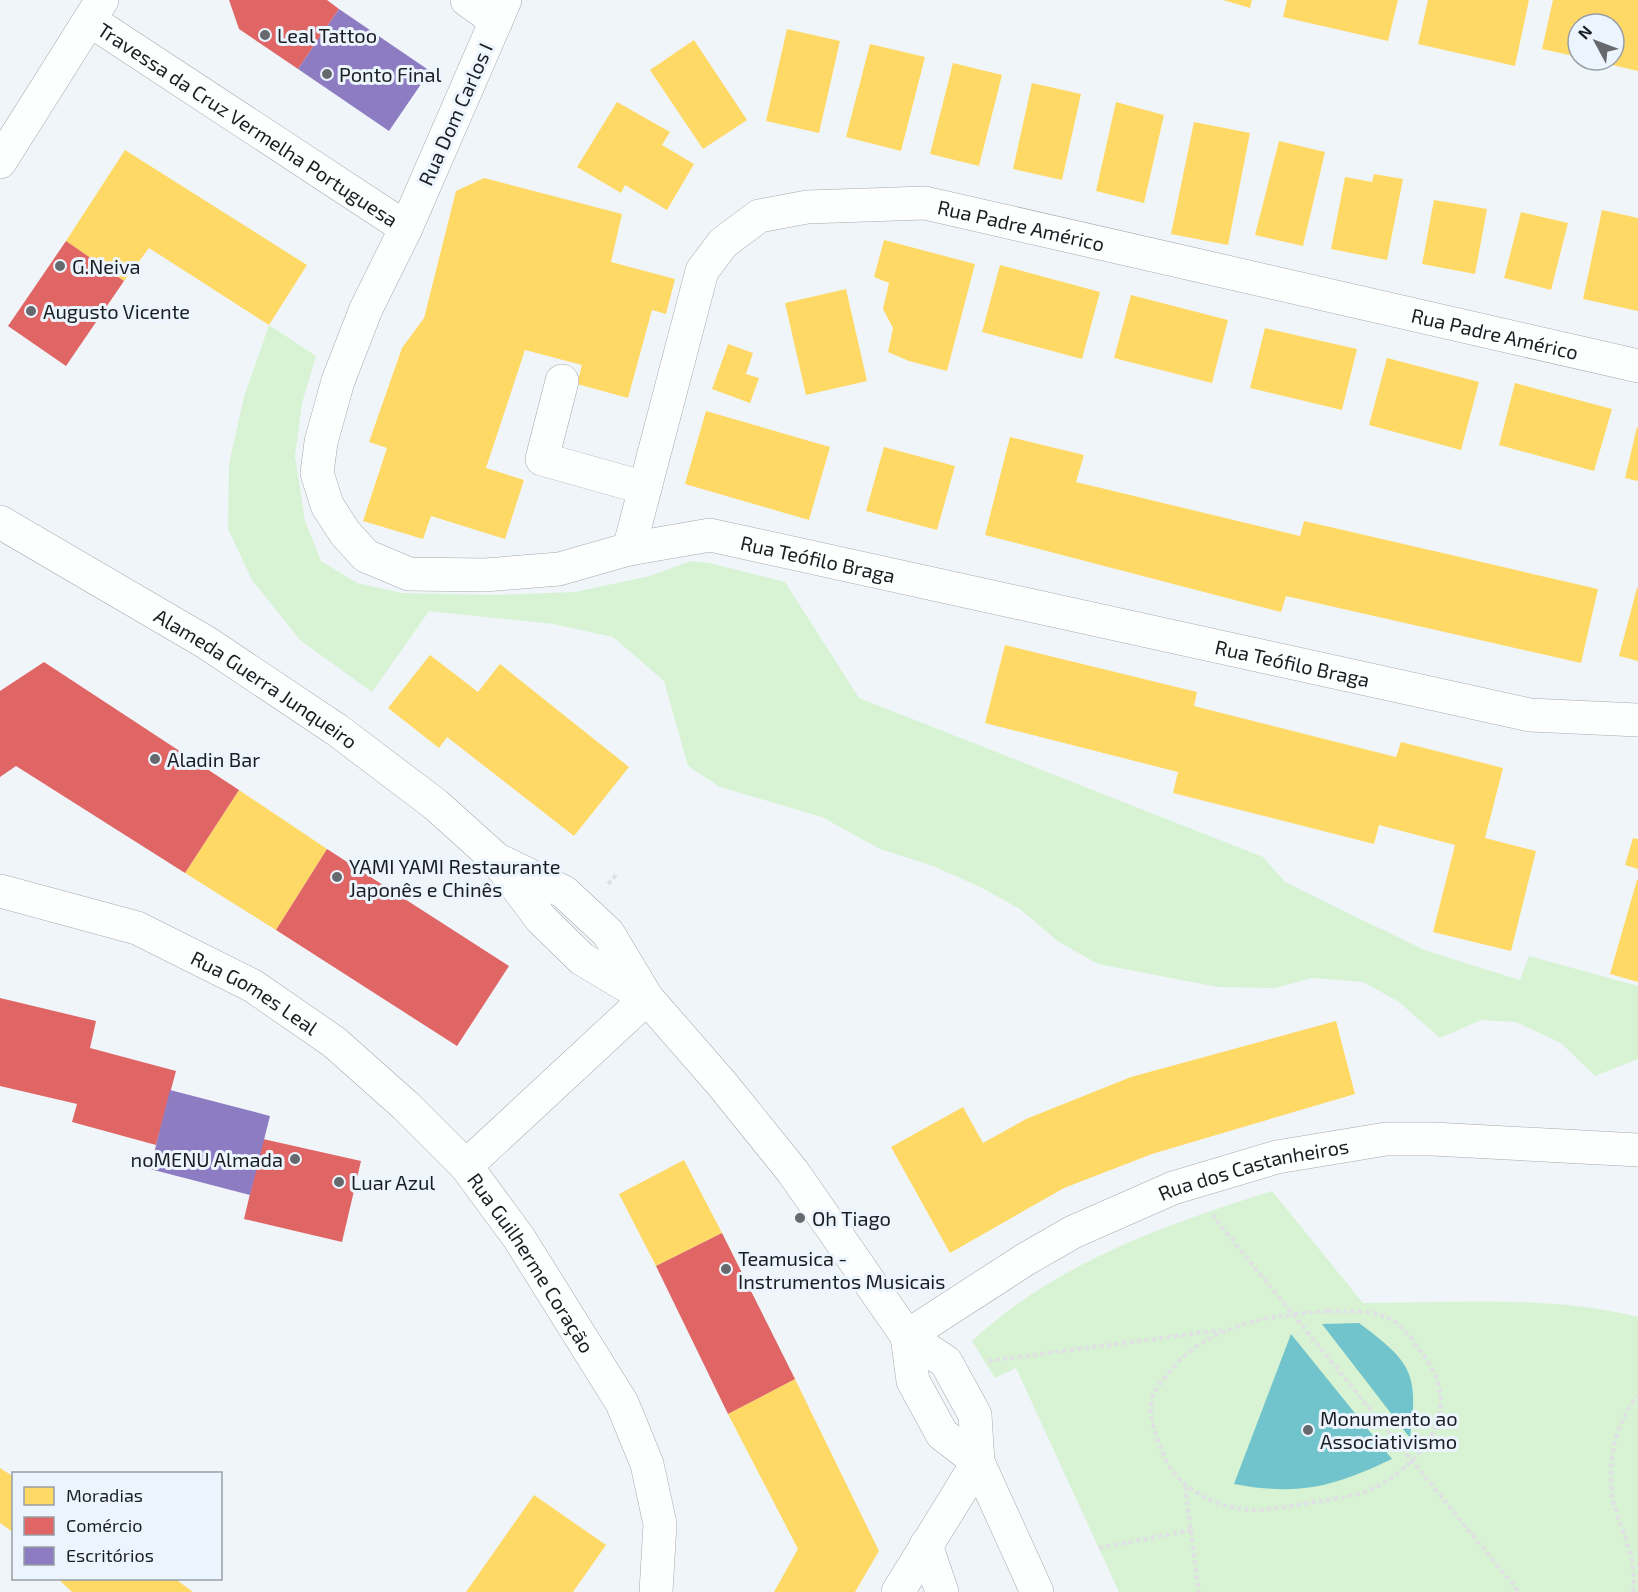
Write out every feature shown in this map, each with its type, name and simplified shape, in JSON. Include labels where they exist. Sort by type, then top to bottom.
[{"type":"street","points":[[466,0],[501,10]]},
{"type":"street","points":[[0,162],[96,10]]},
{"type":"street","name":"Travessa da Cruz Vermelha Portuguesa","points":[[96,10],[406,228]]},
{"type":"street","name":"Rua Dom Carlos I","points":[[406,228],[501,10]]},
{"type":"street","name":"Rua Padre Américo","points":[[629,549],[702,271],[723,243],[759,216],[807,207],[925,203],[1638,366]]},
{"type":"street","name":"Rua Teófilo Braga","points":[[406,228],[366,309],[338,381],[321,442],[317,473],[327,505],[345,533],[366,556],[409,574],[485,575],[559,569],[629,549],[710,535],[1530,715],[1631,720]]},
{"type":"street","points":[[561,381],[542,459],[645,488]]},
{"type":"street","name":"Alameda Guerra Junqueiro","points":[[0,522],[207,643],[291,699],[435,804],[496,859],[564,892],[608,933],[647,998],[722,1084],[793,1172],[907,1336],[946,1362],[975,1415],[978,1462],[1037,1592]]},
{"type":"street","name":"Rua Gomes Leal","points":[[0,891],[137,928],[253,986],[334,1042],[406,1106],[466,1166]]},
{"type":"street","name":"Rua Guilherme Coração","points":[[647,998],[466,1166],[519,1238],[622,1403],[647,1464],[660,1524],[656,1592]]},
{"type":"street","name":"Rua dos Castanheiros","points":[[907,1336],[1045,1248],[1123,1209],[1173,1188],[1277,1157],[1386,1139],[1433,1139],[1638,1150]]},
{"type":"street","name":"Alameda Guerra Junqueiro","points":[[907,1336],[913,1381],[942,1434],[978,1462]]},
{"type":"street","points":[[898,1592],[978,1462]]},
{"type":"street","points":[[926,1545],[942,1592]]},
{"type":"path","points":[[1173,1188],[1200,1200],[1519,1592]]},
{"type":"path","points":[[969,1403],[986,1362],[1229,1329],[1293,1313],[1368,1311],[1401,1326],[1427,1360],[1441,1394],[1438,1427],[1413,1462],[1374,1488],[1333,1499],[1259,1510],[1218,1504],[1185,1486],[1166,1461],[1153,1428],[1153,1395],[1171,1368],[1202,1341],[1229,1329]]},
{"type":"path","points":[[1633,1592],[1635,1574],[1630,1545],[1615,1509],[1611,1467],[1619,1431],[1638,1395]]},
{"type":"path","points":[[1185,1486],[1199,1592]]},
{"type":"path","points":[[1099,1548],[1191,1530]]},
{"type":"green space","points":[[269,325],[316,356],[302,403],[295,456],[305,521],[321,561],[357,583],[402,593],[497,595],[575,592],[650,576],[691,561],[709,563],[785,582],[859,698],[1263,857],[1285,882],[1427,951],[1520,980],[1529,956],[1638,986],[1638,1059],[1595,1076],[1561,1043],[1516,1022],[1481,1020],[1440,1038],[1399,1002],[1363,982],[1312,978],[1275,988],[1218,987],[1098,964],[1059,942],[1020,909],[980,887],[933,866],[880,849],[822,817],[720,787],[688,766],[664,681],[613,637],[553,624],[429,611],[372,692],[300,640],[252,580],[228,529],[229,464],[244,397]]},
{"type":"green space","points":[[1272,1191],[1363,1303],[1536,1303],[1605,1310],[1638,1317],[1638,1592],[1119,1592],[1016,1368],[995,1378],[972,1341],[1004,1314],[1075,1268],[1152,1233]]},
{"type":"water","points":[[1359,1323],[1390,1348],[1407,1370],[1412,1383],[1413,1398],[1410,1438],[1322,1324]]},
{"type":"water","points":[[1291,1334],[1392,1459],[1333,1482],[1297,1489],[1257,1488],[1234,1484]]},
{"type":"building: Moradias","points":[[1223,0],[1252,0],[1250,8]]},
{"type":"building: Moradias","points":[[1287,0],[1398,0],[1388,41],[1283,17]]},
{"type":"building: Moradias","points":[[1428,0],[1529,0],[1515,66],[1418,44]]},
{"type":"building: Moradias","points":[[1553,0],[1638,0],[1638,71],[1626,68],[1626,12],[1566,12],[1566,54],[1542,49]]},
{"type":"building: Moradias","points":[[787,29],[840,41],[819,133],[766,121]]},
{"type":"building: Moradias","points":[[694,40],[747,120],[703,149],[650,70]]},
{"type":"building: Moradias","points":[[870,44],[925,57],[901,151],[846,137]]},
{"type":"building: Moradias","points":[[953,63],[1002,75],[979,166],[930,154]]},
{"type":"building: Moradias","points":[[1032,83],[1081,94],[1062,180],[1013,169]]},
{"type":"building: Moradias","points":[[617,102],[670,132],[662,145],[694,164],[667,210],[625,185],[621,193],[577,167]]},
{"type":"building: Moradias","points":[[1116,102],[1164,115],[1144,203],[1096,191]]},
{"type":"building: Moradias","points":[[1194,122],[1250,133],[1228,245],[1171,234]]},
{"type":"building: Moradias","points":[[1279,141],[1325,152],[1303,246],[1255,235]]},
{"type":"building: Moradias","points":[[125,150],[307,265],[269,325],[149,248],[124,281],[66,241]]},
{"type":"building: Moradias","points":[[1374,174],[1403,179],[1387,260],[1331,249],[1345,177],[1372,182]]},
{"type":"building: Moradias","points":[[484,178],[622,214],[611,262],[675,279],[666,314],[652,310],[628,398],[577,384],[582,365],[525,350],[486,468],[524,480],[505,539],[431,516],[423,539],[363,521],[387,448],[369,442],[402,348],[424,318],[456,191]]},
{"type":"building: Moradias","points":[[1434,200],[1487,209],[1475,274],[1422,264]]},
{"type":"building: Moradias","points":[[1602,210],[1638,218],[1638,311],[1583,299]]},
{"type":"building: Moradias","points":[[1521,212],[1568,223],[1551,290],[1504,278]]},
{"type":"building: Moradias","points":[[884,240],[975,264],[947,371],[909,361],[888,352],[893,328],[883,309],[889,283],[874,277]]},
{"type":"building: Moradias","points":[[1000,265],[1100,292],[1082,359],[982,332]]},
{"type":"building: Moradias","points":[[846,289],[867,381],[806,395],[785,303]]},
{"type":"building: Moradias","points":[[1131,295],[1228,320],[1212,383],[1114,358]]},
{"type":"building: Moradias","points":[[1265,328],[1357,349],[1342,410],[1250,388]]},
{"type":"building: Moradias","points":[[728,344],[753,353],[746,374],[759,378],[750,403],[712,389]]},
{"type":"building: Moradias","points":[[1387,358],[1479,382],[1461,450],[1369,425]]},
{"type":"building: Moradias","points":[[1515,383],[1612,409],[1594,471],[1499,445]]},
{"type":"building: Moradias","points":[[706,411],[830,447],[809,520],[685,484]]},
{"type":"building: Moradias","points":[[1638,428],[1638,481],[1625,478]]},
{"type":"building: Moradias","points":[[1010,437],[1084,455],[1076,482],[1300,536],[1304,521],[1598,589],[1581,663],[1286,596],[1281,612],[985,535]]},
{"type":"building: Moradias","points":[[884,447],[955,466],[937,530],[866,511]]},
{"type":"building: Moradias","points":[[1638,588],[1638,661],[1619,656]]},
{"type":"building: Moradias","points":[[1005,645],[1197,692],[1194,706],[1396,757],[1401,742],[1503,768],[1485,838],[1536,851],[1511,951],[1433,932],[1455,845],[1379,825],[1374,844],[1173,793],[1178,772],[985,723]]},
{"type":"building: Moradias","points":[[430,655],[478,692],[500,664],[629,767],[574,836],[447,737],[439,748],[388,708]]},
{"type":"building: Moradias","points":[[239,790],[327,849],[276,930],[185,873]]},
{"type":"building: Moradias","points":[[1633,838],[1638,839],[1638,869],[1625,865]]},
{"type":"building: Moradias","points":[[1638,880],[1638,982],[1610,974]]},
{"type":"building: Moradias","points":[[1336,1021],[1355,1094],[1152,1154],[1064,1188],[950,1253],[891,1147],[963,1107],[983,1143],[1026,1119],[1131,1077]]},
{"type":"building: Moradias","points":[[684,1160],[722,1233],[656,1266],[619,1194]]},
{"type":"building: Moradias","points":[[795,1379],[879,1551],[855,1592],[774,1592],[798,1549],[728,1414]]},
{"type":"building: Moradias","points":[[0,1468],[12,1476],[12,1532],[0,1523]]},
{"type":"building: Moradias","points":[[534,1495],[606,1545],[573,1592],[466,1592]]},
{"type":"building: Moradias","points":[[59,1580],[177,1580],[193,1592],[72,1592]]},
{"type":"building: Comércio","points":[[229,0],[327,0],[339,9],[298,69],[239,29]]},
{"type":"building: Comércio","points":[[66,241],[124,281],[66,366],[8,326]]},
{"type":"building: Comércio","points":[[44,662],[239,790],[185,873],[16,766],[0,777],[0,691]]},
{"type":"building: Comércio","points":[[327,849],[509,966],[457,1046],[276,930]]},
{"type":"building: Comércio","points":[[0,998],[96,1021],[90,1048],[176,1071],[156,1145],[72,1122],[77,1104],[0,1086]]},
{"type":"building: Comércio","points":[[263,1139],[361,1161],[342,1242],[244,1219]]},
{"type":"building: Comércio","points":[[722,1233],[795,1379],[728,1414],[656,1266]]},
{"type":"building: Escritórios","points":[[339,9],[430,71],[389,131],[298,69]]},
{"type":"building: Escritórios","points":[[170,1090],[270,1116],[250,1195],[150,1169]]},
{"type":"place","name":"Leal Tattoo","points":[[265,35]]},
{"type":"place","name":"Ponto Final","points":[[327,74]]},
{"type":"place","name":"G.Neiva","points":[[60,266]]},
{"type":"place","name":"Augusto Vicente","points":[[31,311]]},
{"type":"place","name":"Aladin Bar","points":[[155,759]]},
{"type":"place","name":"YAMI YAMI Restaurante Japonês e Chinês","points":[[337,877]]},
{"type":"place","name":"noMENU Almada","points":[[295,1159]]},
{"type":"place","name":"Luar Azul","points":[[339,1182]]},
{"type":"place","name":"Oh Tiago","points":[[800,1218]]},
{"type":"place","name":"Teamusica - Instrumentos Musicais","points":[[726,1269]]},
{"type":"place","name":"Monumento ao Associativismo","points":[[1308,1430]]}]
